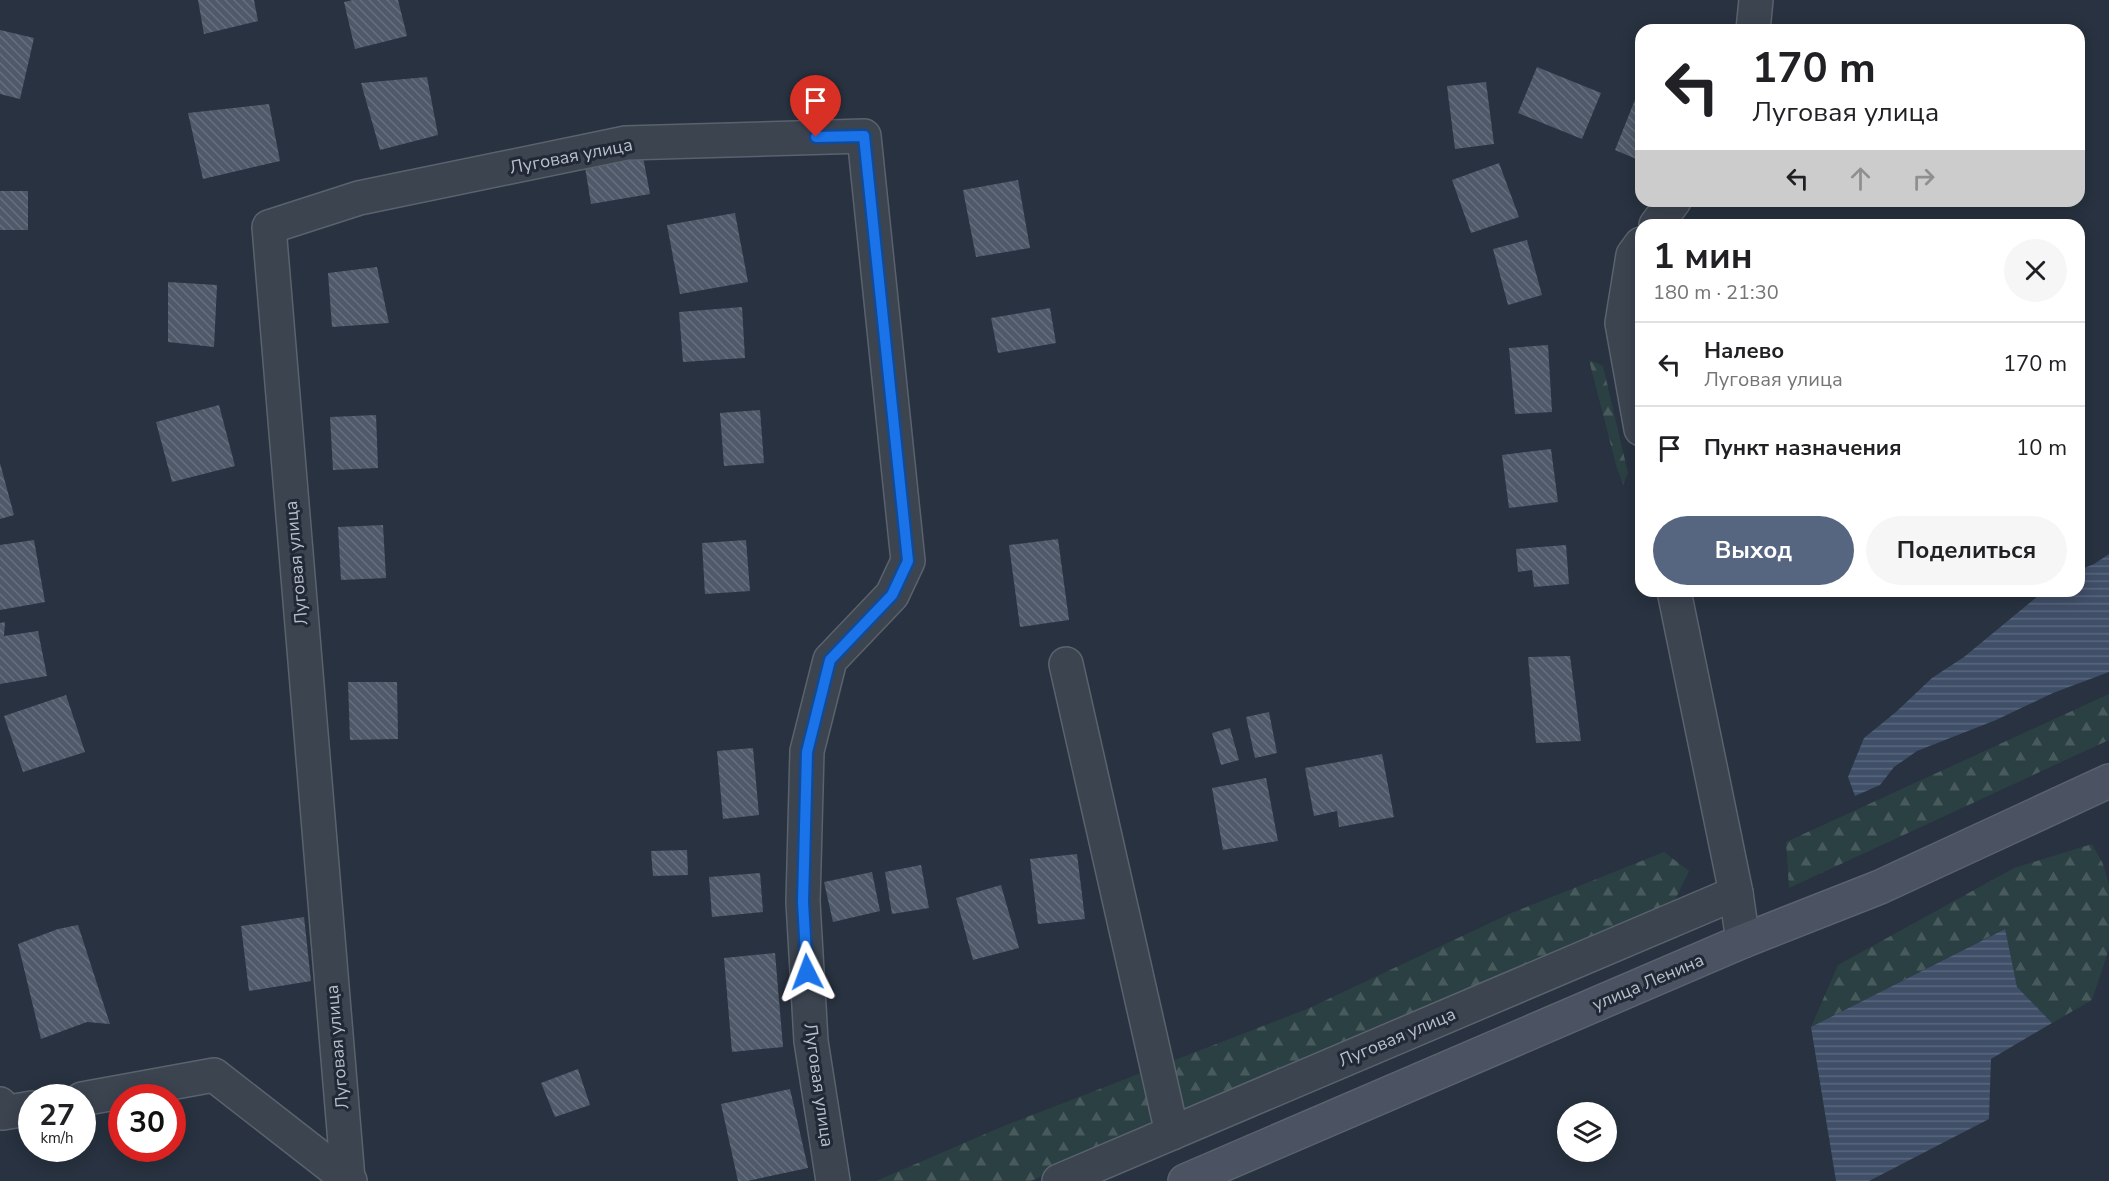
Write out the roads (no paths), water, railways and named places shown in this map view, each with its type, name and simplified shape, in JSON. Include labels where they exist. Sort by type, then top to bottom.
[{"type":"main road","name":"улица Ленина","points":[[1185,1181],[1743,941],[1880,887],[2109,781]]},
{"type":"street","points":[[1754,24],[1756,0]]},
{"type":"street","name":"Луговая улица","points":[[349,1180],[269,227],[359,198],[626,143],[864,136],[908,561],[892,595],[830,660],[807,752],[803,902],[811,1041],[833,1181]]},
{"type":"street","points":[[1635,252],[1622,323],[1635,396]]},
{"type":"street","points":[[1675,597],[1736,893],[1743,941]]},
{"type":"street","points":[[1066,664],[1173,1133]]},
{"type":"street","name":"Луговая улица","points":[[1059,1181],[1736,893]]},
{"type":"street","name":"Луговая улица","points":[[96,1096],[214,1075],[349,1180]]},
{"type":"street","points":[[0,1104],[3,1113],[18,1110]]},
{"type":"water","points":[[2109,554],[2109,672],[2053,693],[1996,720],[1917,751],[1894,767],[1880,785],[1855,796],[1848,777],[1864,738],[1932,678],[1964,657],[2037,597],[2085,597],[2085,568]]},
{"type":"water","points":[[2005,929],[2017,987],[2052,1023],[1991,1059],[1989,1119],[1869,1181],[1836,1181],[1811,1027]]}]
